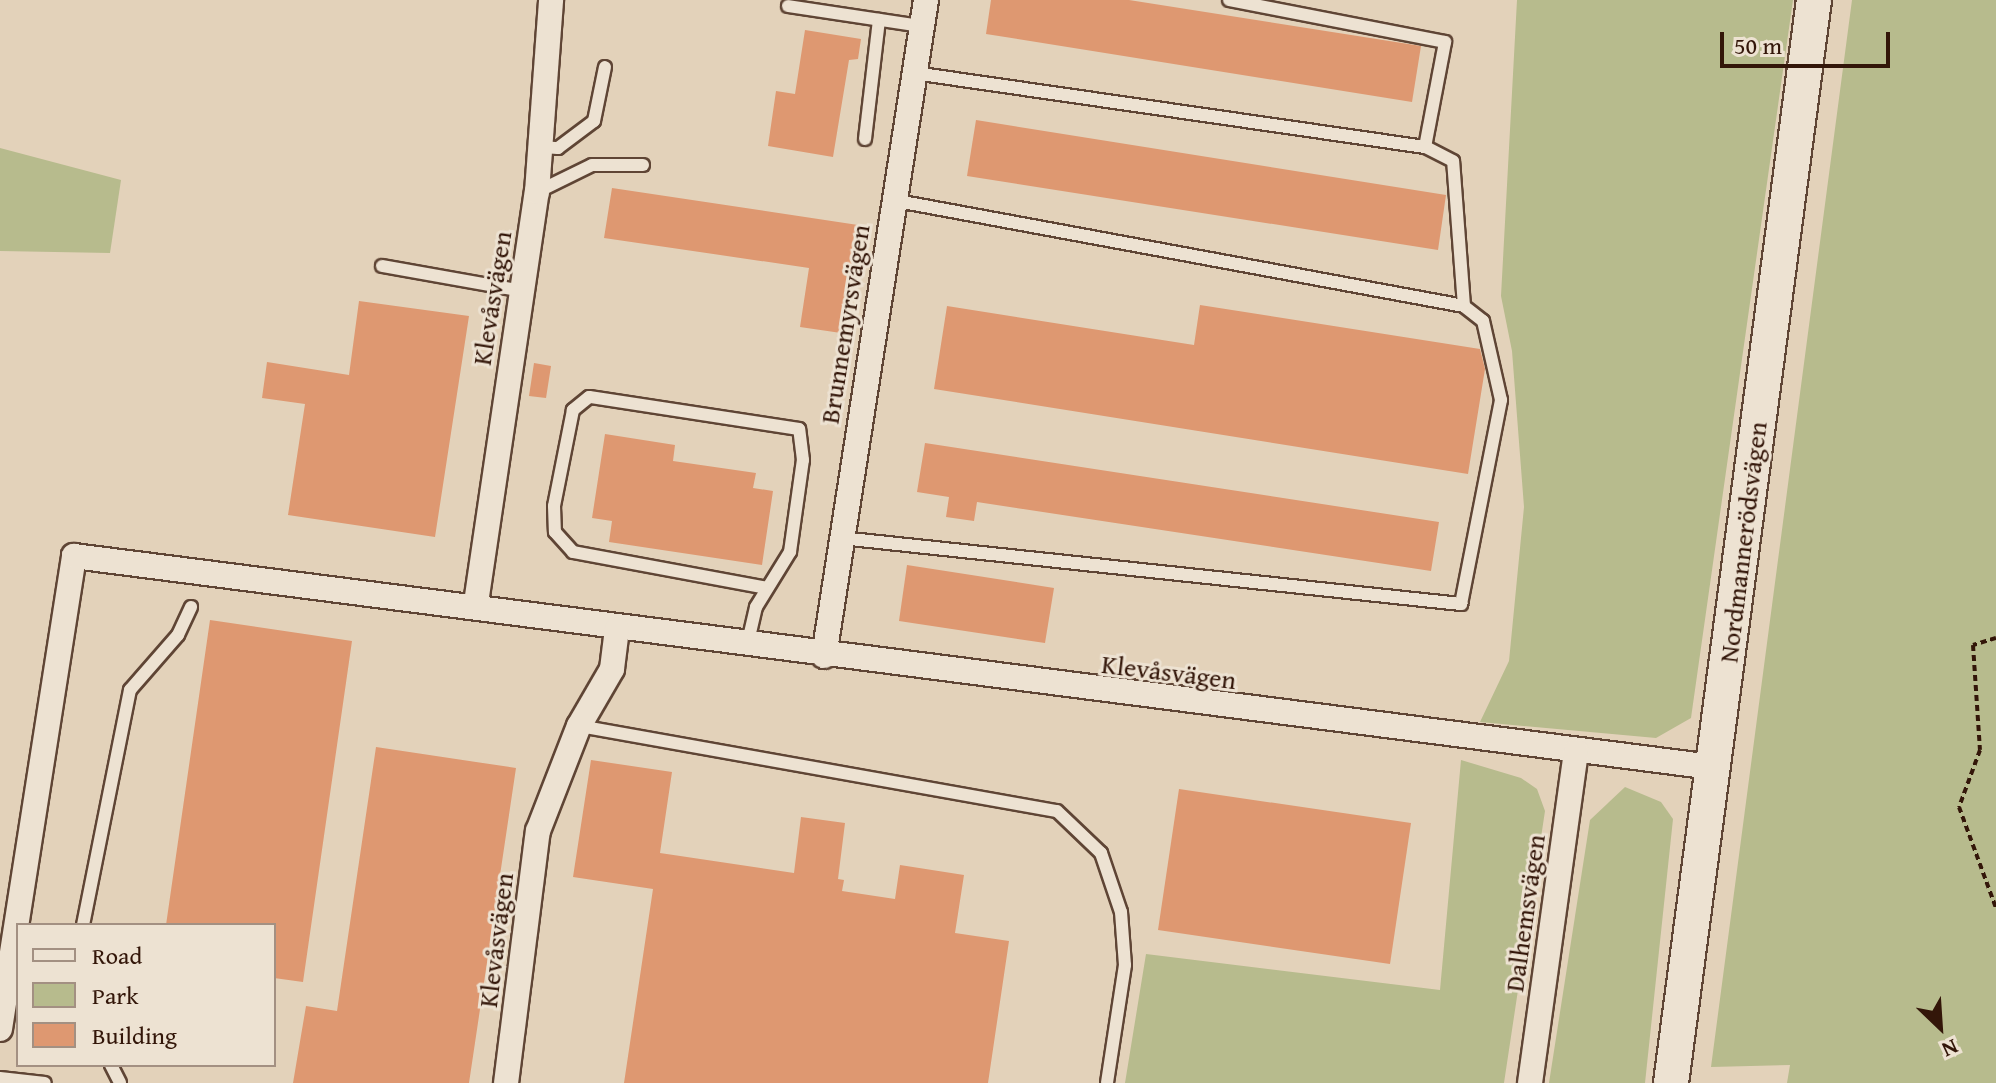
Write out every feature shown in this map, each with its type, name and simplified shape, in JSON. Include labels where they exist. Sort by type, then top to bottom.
[{"type":"main road","name":"Nordmannerödsvägen","points":[[1671,1083],[1814,0]]},
{"type":"street","name":"Klevåsvägen","points":[[476,603],[537,192],[551,0]]},
{"type":"street","name":"Brunnemyrsvägen","points":[[824,656],[892,200],[926,0]]},
{"type":"street","name":"Klevåsvägen","points":[[17,923],[74,556],[476,603],[617,629],[1713,767]]},
{"type":"street","name":"Klevåsvägen","points":[[506,1083],[538,831],[579,726],[612,669],[617,629]]},
{"type":"street","name":"Dalhemsvägen","points":[[1530,1083],[1576,751]]},
{"type":"street","name":"Klevåsvägen","points":[[0,1029],[16,927]]},
{"type":"lane","points":[[1229,0],[1445,42],[1425,147]]},
{"type":"lane","points":[[788,6],[921,26]]},
{"type":"lane","points":[[865,139],[879,20]]},
{"type":"lane","points":[[542,147],[558,148],[594,121],[605,67]]},
{"type":"lane","points":[[914,73],[1425,147],[1453,161],[1464,306]]},
{"type":"lane","points":[[537,192],[592,165],[643,165]]},
{"type":"lane","points":[[841,538],[1461,604],[1501,400],[1483,321],[1464,306],[892,200]]},
{"type":"lane","points":[[382,266],[522,291]]},
{"type":"lane","points":[[747,646],[767,588],[790,552],[803,460],[799,429],[589,397],[573,410],[554,506],[555,532],[573,552],[767,588]]},
{"type":"lane","points":[[83,923],[130,690],[178,635],[191,607]]},
{"type":"lane","points":[[579,726],[1057,811],[1101,853],[1121,912],[1125,965],[1107,1083]]},
{"type":"lane","points":[[0,1078],[45,1083]]},
{"type":"path","points":[[1996,638],[1973,645],[1980,750],[1959,807],[1996,908]]},
{"type":"green space","points":[[1517,0],[1793,0],[1691,718],[1656,738],[1480,722],[1509,661],[1524,507],[1512,351],[1501,296]]},
{"type":"green space","points":[[1852,0],[1996,0],[1996,1083],[1787,1083],[1790,1065],[1711,1067]]},
{"type":"green space","points":[[0,148],[121,180],[110,253],[0,251]]},
{"type":"green space","points":[[1461,760],[1521,778],[1537,789],[1545,811],[1504,1083],[1125,1083],[1146,954],[1440,990]]},
{"type":"green space","points":[[1625,787],[1661,802],[1673,819],[1645,1083],[1549,1083],[1590,820]]},
{"type":"building","points":[[991,0],[1129,0],[1421,46],[1412,102],[986,34]]},
{"type":"building","points":[[805,30],[861,39],[858,59],[849,60],[833,157],[768,146],[776,91],[795,94]]},
{"type":"building","points":[[976,120],[1446,195],[1438,250],[967,176]]},
{"type":"building","points":[[612,188],[858,225],[841,333],[800,327],[809,268],[604,238]]},
{"type":"building","points":[[359,301],[469,316],[435,537],[288,515],[305,404],[262,398],[267,362],[349,375]]},
{"type":"building","points":[[1200,305],[1480,349],[1485,369],[1468,474],[934,389],[947,306],[1194,345]]},
{"type":"building","points":[[534,363],[551,366],[546,398],[529,396]]},
{"type":"building","points":[[605,434],[675,445],[673,461],[756,473],[753,488],[773,491],[762,565],[609,542],[612,521],[592,518]]},
{"type":"building","points":[[925,443],[1439,522],[1431,571],[977,502],[974,521],[946,517],[949,497],[917,492]]},
{"type":"building","points":[[907,565],[1054,588],[1045,643],[899,621]]},
{"type":"building","points":[[210,620],[352,641],[303,982],[276,978],[276,923],[166,923]]},
{"type":"building","points":[[376,747],[516,768],[469,1083],[293,1083],[306,1006],[337,1011]]},
{"type":"building","points":[[591,760],[672,772],[660,853],[794,873],[801,817],[845,823],[838,879],[844,880],[842,891],[895,899],[900,865],[964,875],[955,933],[1009,941],[988,1083],[624,1083],[653,889],[573,877]]},
{"type":"building","points":[[1179,789],[1411,823],[1390,964],[1158,930]]}]
